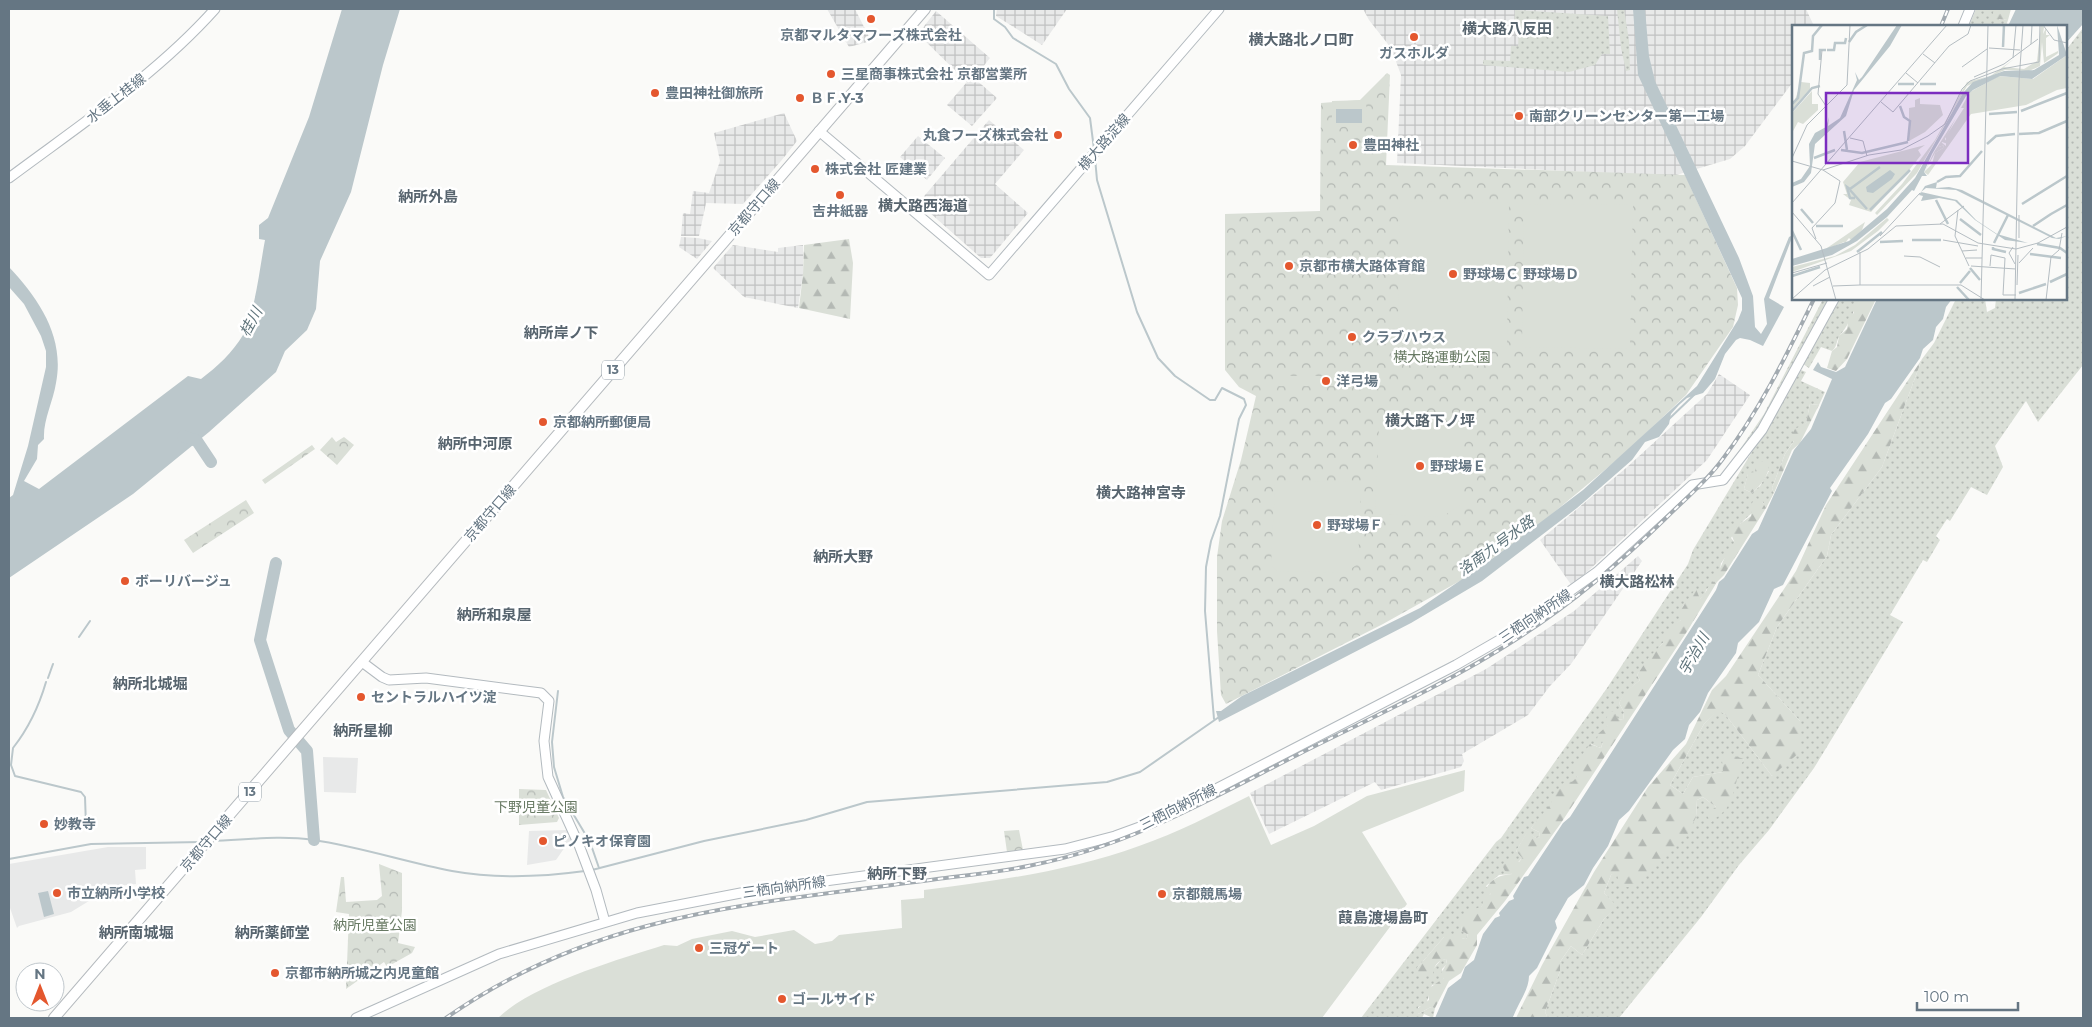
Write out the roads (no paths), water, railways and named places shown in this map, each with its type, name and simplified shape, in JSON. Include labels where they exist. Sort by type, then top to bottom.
[{"type":"main road","name":"水垂上桂線","points":[[9,178],[120,96],[188,38],[215,9]]},
{"type":"main road","name":"京都守口線","points":[[54,1018],[925,9]]},
{"type":"main road","name":"横大路淀線","points":[[819,131],[989,275],[1219,9]]},
{"type":"main road","points":[[1963,25],[1970,9]]},
{"type":"main road","name":"三栖向納所線","points":[[356,1018],[499,954],[605,922],[734,894],[1065,849],[1115,836],[1148,824],[1456,665],[1508,635],[1597,572],[1692,485],[1722,480],[1762,430],[1833,300]]},
{"type":"main road","points":[[362,662],[389,680],[426,678],[541,693],[547,697],[549,701],[544,741],[548,778],[583,857],[605,922]]},
{"type":"water","name":"桂川","points":[[342,9],[400,9],[383,65],[351,192],[320,261],[316,309],[307,330],[285,351],[276,372],[209,432],[133,494],[9,578],[9,498],[13,495],[28,446],[46,367],[46,351],[41,336],[24,304],[9,287],[9,267],[39,306],[47,320],[57,350],[58,366],[55,390],[45,425],[44,439],[38,445],[37,459],[24,481],[39,489],[188,376],[201,379],[224,359],[243,335],[251,315],[265,240],[259,239],[259,225],[268,218],[309,117]]},
{"type":"water","points":[[1633,9],[1645,9],[1649,56],[1655,81],[1739,258],[1753,296],[1755,327],[1761,334],[1767,324],[1764,299],[1789,237],[1792,236],[1769,298],[1784,307],[1763,346],[1750,340],[1740,338],[1736,340],[1725,354],[1715,379],[1703,393],[1687,398],[1679,405],[1671,414],[1669,424],[1659,437],[1645,442],[1632,460],[1577,508],[1482,581],[1411,623],[1219,722],[1216,711],[1221,711],[1242,696],[1420,608],[1496,556],[1583,490],[1697,386],[1738,320],[1742,310],[1742,298],[1638,75]]},
{"type":"water","points":[[2016,9],[2083,9],[2083,24],[2067,42],[2067,25],[2008,25]]},
{"type":"water","points":[[1336,109],[1362,109],[1362,123],[1336,123]]},
{"type":"water","name":"宇治川","points":[[1877,300],[1951,300],[1946,307],[1943,319],[1936,327],[1933,340],[1923,349],[1920,358],[1891,399],[1885,403],[1868,434],[1830,488],[1832,491],[1783,585],[1774,589],[1759,622],[1738,643],[1736,653],[1708,693],[1700,712],[1689,725],[1685,739],[1673,750],[1629,811],[1619,820],[1608,846],[1584,885],[1568,898],[1555,921],[1557,928],[1537,968],[1529,976],[1529,981],[1513,1017],[1435,1018],[1448,988],[1461,978],[1465,967],[1474,960],[1483,934],[1495,918],[1500,916],[1499,913],[1509,901],[1514,899],[1513,896],[1524,877],[1528,876],[1563,823],[1570,817],[1716,590],[1719,582],[1724,578],[1752,534],[1758,530],[1794,450],[1811,429],[1832,379],[1813,370],[1818,362],[1821,367],[1836,372],[1845,367]]},
{"type":"water","points":[[48,891],[54,914],[44,917],[38,893]]},
{"type":"waterway","points":[[994,9],[994,19],[1005,27],[1013,38],[1056,64],[1069,89],[1090,118],[1094,149]]},
{"type":"waterway","points":[[1095,158],[1097,180],[1137,312],[1158,358],[1175,376],[1210,400],[1215,400],[1222,388],[1244,399],[1246,405],[1239,419],[1220,516],[1211,541],[1206,567],[1205,611],[1214,719]]},
{"type":"waterway","name":"洛南九号水路","points":[[1669,419],[1694,395]]},
{"type":"waterway","points":[[183,436],[197,441],[211,462]]},
{"type":"waterway","points":[[276,563],[260,640],[289,730],[307,751],[314,840]]},
{"type":"waterway","points":[[79,637],[90,621]]},
{"type":"waterway","points":[[48,678],[53,664]]},
{"type":"waterway","points":[[46,682],[32,717],[24,733],[13,748],[11,765],[15,776],[81,792],[85,797],[86,826]]},
{"type":"waterway","points":[[558,691],[552,742],[554,767],[563,797],[590,842],[599,868]]},
{"type":"waterway","points":[[592,870],[704,841],[806,820],[867,802],[1107,782],[1140,772],[1219,717]]},
{"type":"waterway","points":[[211,841],[275,838],[314,840],[469,874],[535,876],[585,871]]},
{"type":"waterway","points":[[9,859],[91,844],[201,842]]},
{"type":"railway","points":[[1941,25],[1948,9]]},
{"type":"railway","points":[[446,1018],[504,982],[563,954],[622,933],[682,917],[744,905],[1021,867],[1069,857],[1104,846],[1204,803],[1437,685],[1490,656],[1575,598],[1649,535],[1702,483],[1736,441],[1761,402],[1814,300]]},
{"type":"place","name":"京都マルタマフーズ株式会社","points":[[871,19]]},
{"type":"place","name":"ガスホルダ","points":[[1414,37]]},
{"type":"place","name":"三星商事株式会社 京都営業所","points":[[831,74]]},
{"type":"place","name":"豊田神社御旅所","points":[[655,93]]},
{"type":"place","name":"ＢＦ.Y-3","points":[[800,98]]},
{"type":"place","name":"南部クリーンセンター第一工場","points":[[1519,116]]},
{"type":"place","name":"丸食フーズ株式会社","points":[[1058,135]]},
{"type":"place","name":"豊田神社","points":[[1353,145]]},
{"type":"place","name":"株式会社 匠建業","points":[[815,169]]},
{"type":"place","name":"吉井紙器","points":[[840,195]]},
{"type":"place","name":"京都市横大路体育館","points":[[1289,266]]},
{"type":"place","name":"野球場Ｃ 野球場Ｄ","points":[[1453,274]]},
{"type":"place","name":"クラブハウス","points":[[1352,337]]},
{"type":"place","name":"洋弓場","points":[[1326,381]]},
{"type":"place","name":"京都納所郵便局","points":[[543,422]]},
{"type":"place","name":"野球場Ｅ","points":[[1420,466]]},
{"type":"place","name":"野球場Ｆ","points":[[1317,525]]},
{"type":"place","name":"ボーリバージュ","points":[[125,581]]},
{"type":"place","name":"セントラルハイツ淀","points":[[361,697]]},
{"type":"place","name":"妙教寺","points":[[44,824]]},
{"type":"place","name":"ピノキオ保育園","points":[[543,841]]},
{"type":"place","name":"市立納所小学校","points":[[57,893]]},
{"type":"place","name":"京都競馬場","points":[[1162,894]]},
{"type":"place","name":"三冠ゲート","points":[[699,948]]},
{"type":"place","name":"京都市納所城之内児童館","points":[[275,973]]},
{"type":"place","name":"ゴールサイド","points":[[782,999]]},
{"type":"district","name":"横大路八反田","points":[[1507,29]]},
{"type":"district","name":"横大路北ノ口町","points":[[1301,40]]},
{"type":"district","name":"納所外島","points":[[428,197]]},
{"type":"district","name":"横大路西海道","points":[[923,206]]},
{"type":"district","name":"納所岸ノ下","points":[[561,333]]},
{"type":"district","name":"横大路下ノ坪","points":[[1430,421]]},
{"type":"district","name":"納所中河原","points":[[475,444]]},
{"type":"district","name":"横大路神宮寺","points":[[1141,493]]},
{"type":"district","name":"納所大野","points":[[843,557]]},
{"type":"district","name":"横大路松林","points":[[1637,582]]},
{"type":"district","name":"納所和泉屋","points":[[494,615]]},
{"type":"district","name":"納所北城堀","points":[[150,684]]},
{"type":"district","name":"納所星柳","points":[[363,731]]},
{"type":"district","name":"納所下野","points":[[897,874]]},
{"type":"district","name":"葭島渡場島町","points":[[1383,918]]},
{"type":"district","name":"納所南城堀","points":[[136,933]]},
{"type":"district","name":"納所薬師堂","points":[[272,933]]},
{"type":"park label","name":"横大路運動公園","points":[[1442,357]]},
{"type":"park label","name":"下野児童公園","points":[[536,807]]},
{"type":"park label","name":"納所児童公園","points":[[375,925]]}]
